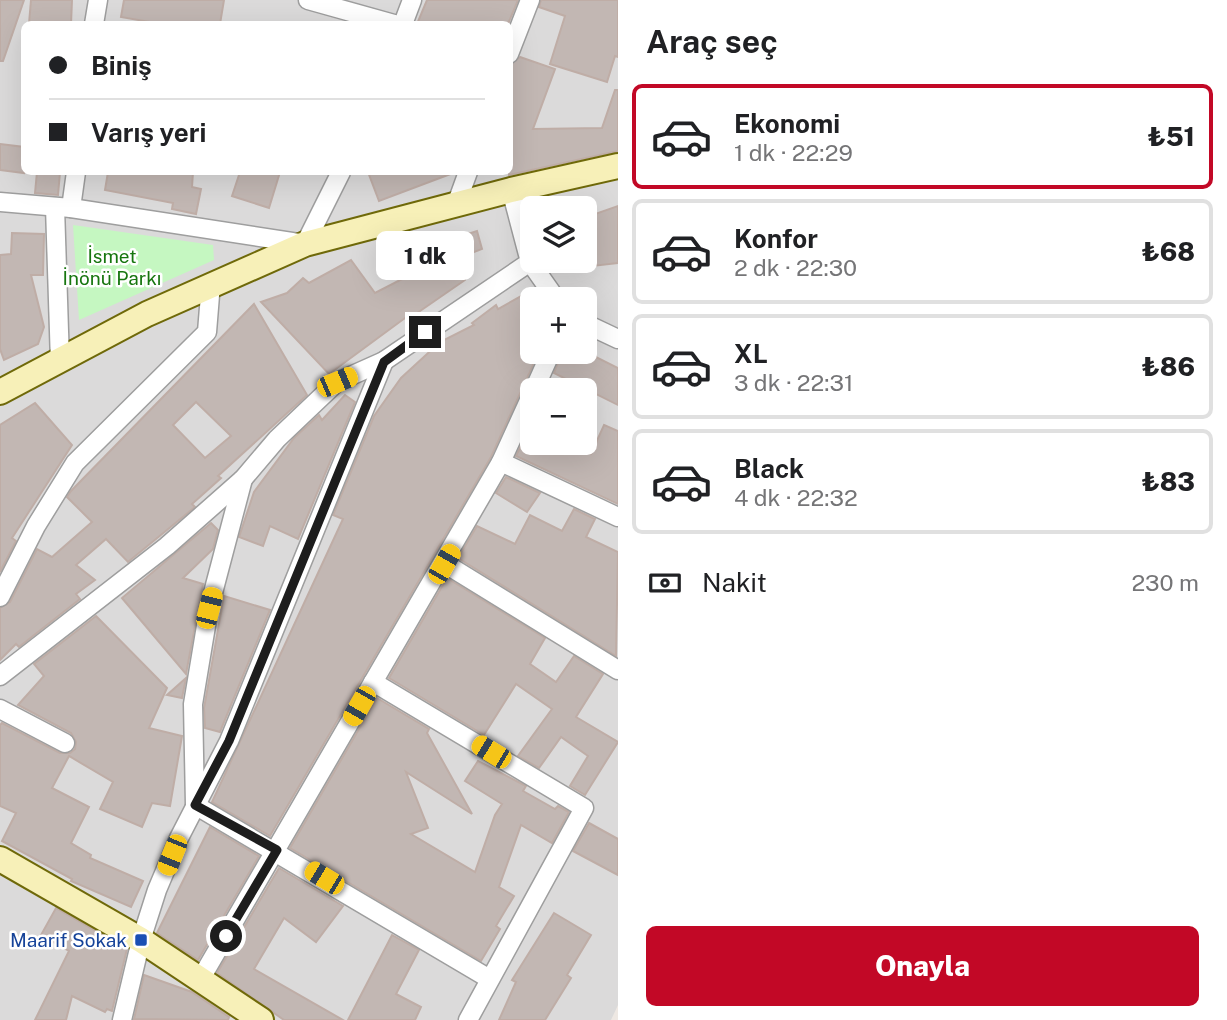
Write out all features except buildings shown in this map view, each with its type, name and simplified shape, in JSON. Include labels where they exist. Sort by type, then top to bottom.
[{"type":"main road","points":[[0,392],[147,314],[211,283],[304,244],[511,190],[618,166]]},
{"type":"main road","points":[[0,859],[141,940],[261,1020]]},
{"type":"street","points":[[94,21],[98,0]]},
{"type":"street","points":[[308,0],[383,21]]},
{"type":"street","points":[[404,21],[412,0]]},
{"type":"street","points":[[513,44],[530,0]]},
{"type":"street","points":[[60,362],[63,208],[74,175]]},
{"type":"street","points":[[0,202],[63,208],[304,244],[339,175]]},
{"type":"street","points":[[456,205],[467,175]]},
{"type":"street","points":[[511,190],[520,224]]},
{"type":"street","points":[[0,676],[167,546],[243,479],[276,439],[337,382],[384,362],[520,269]]},
{"type":"street","points":[[0,597],[36,526],[75,463],[207,332],[211,283]]},
{"type":"street","points":[[597,329],[618,339]]},
{"type":"street","points":[[122,1020],[141,940],[158,890],[195,805],[229,741],[384,362]]},
{"type":"street","points":[[200,980],[444,564],[502,462],[520,421]]},
{"type":"street","points":[[502,462],[618,517]]},
{"type":"street","points":[[195,805],[193,704],[209,608],[243,479]]},
{"type":"street","points":[[444,564],[618,670]]},
{"type":"street","points":[[373,682],[584,808],[488,978],[468,1020]]},
{"type":"street","points":[[0,709],[65,743]]},
{"type":"street","points":[[195,805],[277,850],[488,978]]},
{"type":"shaded area","points":[[0,0],[618,0],[618,1005],[611,1020],[0,1020]]},
{"type":"green space","name":"İsmet İnönü Parkı","points":[[73,225],[213,245],[214,260],[79,320]]},
{"type":"place","name":"Maarif Sokak","points":[[141,940]]},
{"type":"route","points":[[226,936],[277,850],[195,805],[229,741],[384,362],[425,332]]}]
